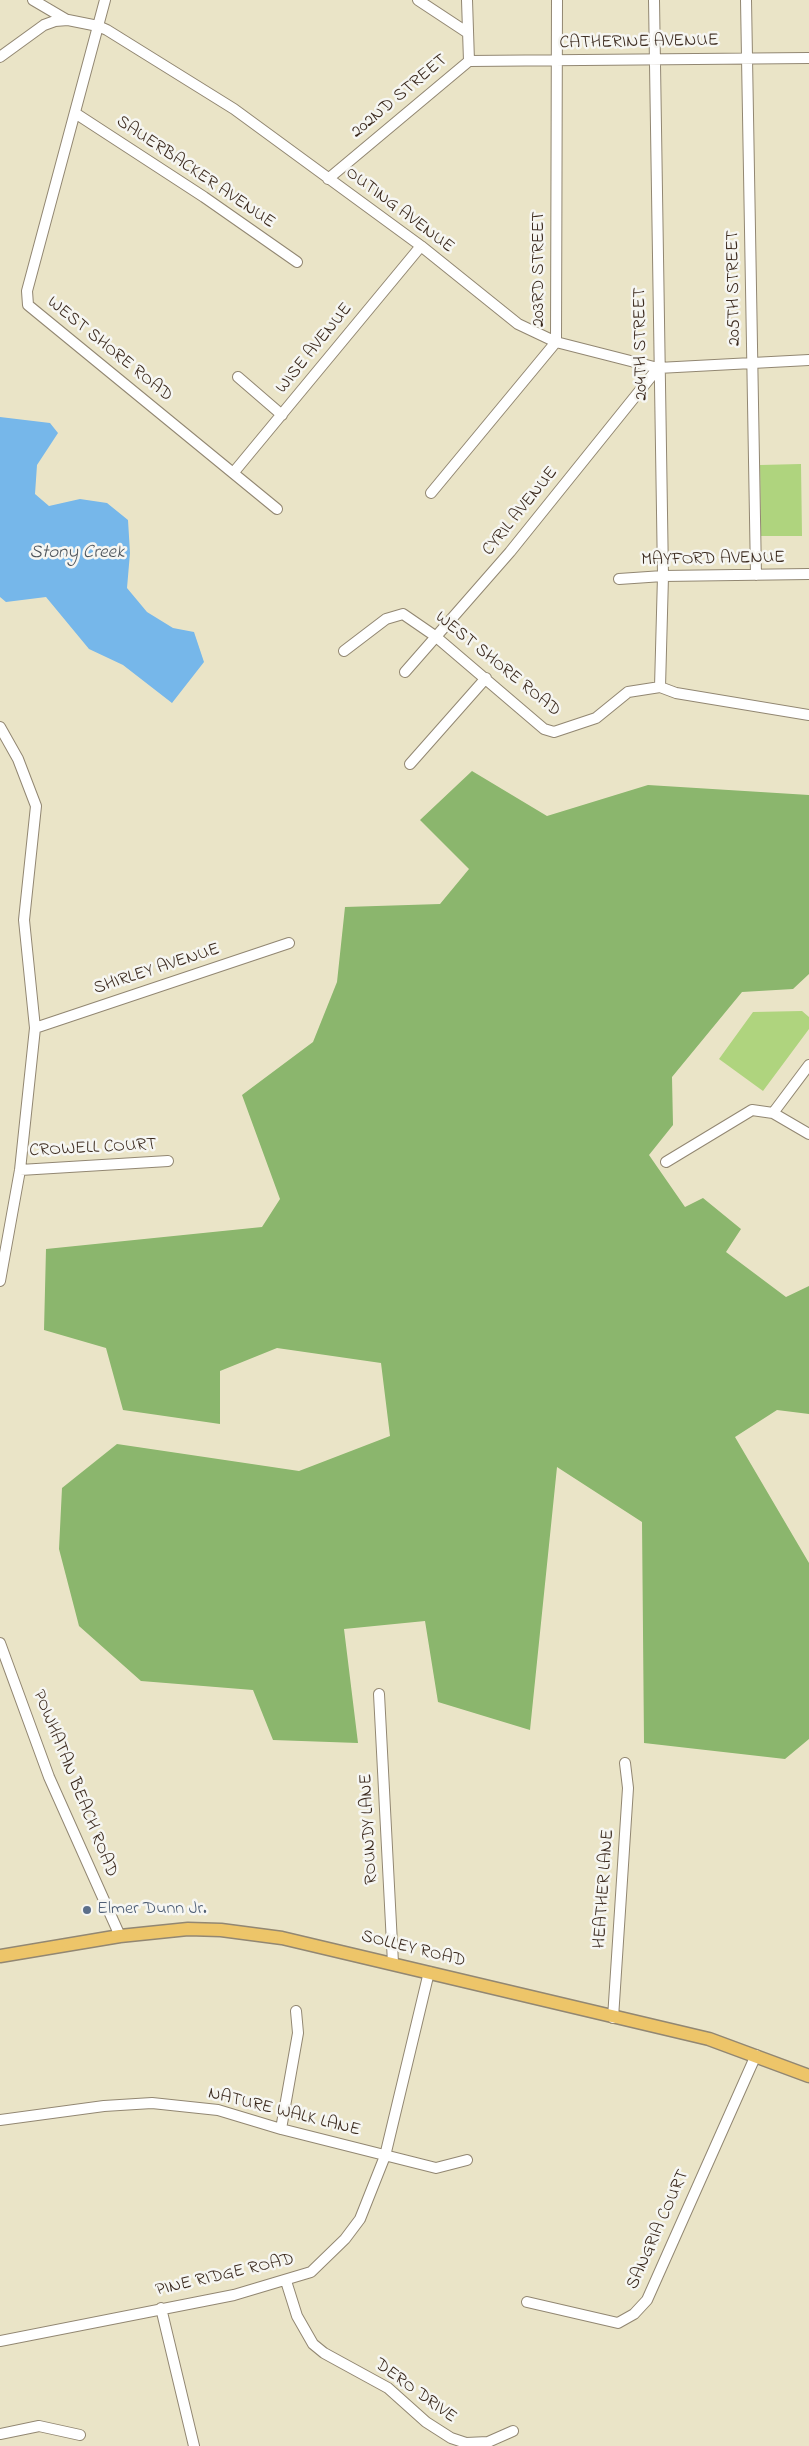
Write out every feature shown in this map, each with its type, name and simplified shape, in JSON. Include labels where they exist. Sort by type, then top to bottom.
[{"type":"main road","name":"SOLLEY ROAD","points":[[0,1956],[120,1936],[188,1929],[221,1930],[282,1938],[393,1963],[613,2018],[709,2039],[809,2076]]},
{"type":"street","points":[[33,0],[68,20]]},
{"type":"street","name":"WEST SHORE ROAD","points":[[105,0],[27,291],[28,305],[277,508]]},
{"type":"street","points":[[418,0],[468,33]]},
{"type":"street","name":"202ND STREET","points":[[328,178],[469,61],[467,0]]},
{"type":"street","name":"203RD STREET","points":[[431,493],[556,342],[558,0]]},
{"type":"street","name":"204TH STREET","points":[[654,0],[658,368],[663,576],[660,687]]},
{"type":"street","name":"205TH STREET","points":[[746,0],[756,575]]},
{"type":"street","name":"OUTING AVENUE","points":[[0,57],[44,25],[55,21],[68,20],[98,26],[234,109],[421,246],[518,324],[556,342],[658,368],[809,360]]},
{"type":"street","name":"CATHERINE AVENUE","points":[[469,61],[809,58]]},
{"type":"street","name":"SAUERBACKER AVENUE","points":[[75,113],[204,197],[297,262]]},
{"type":"street","name":"WISE AVENUE","points":[[234,472],[421,246]]},
{"type":"street","name":"CYRIL AVENUE","points":[[405,672],[510,552],[658,368]]},
{"type":"street","points":[[238,378],[282,415]]},
{"type":"street","name":"MAYFORD AVENUE","points":[[619,579],[663,576],[809,574]]},
{"type":"street","name":"WEST SHORE ROAD","points":[[344,651],[386,619],[403,614],[436,636],[544,729],[554,732],[596,718],[628,692],[660,687],[676,693],[809,715]]},
{"type":"street","points":[[410,764],[486,678]]},
{"type":"street","points":[[0,727],[18,758],[36,806],[24,920],[35,1028],[20,1170],[0,1281]]},
{"type":"street","name":"SHIRLEY AVENUE","points":[[35,1028],[289,943]]},
{"type":"street","points":[[773,1114],[809,1065]]},
{"type":"street","points":[[666,1162],[752,1110],[773,1114],[809,1134]]},
{"type":"street","name":"CROWELL COURT","points":[[20,1170],[168,1161]]},
{"type":"street","name":"POWHATAN BEACH ROAD","points":[[0,1643],[4,1664],[49,1778],[120,1936]]},
{"type":"street","name":"ROUNDY LANE","points":[[379,1694],[393,1963]]},
{"type":"street","name":"HEATHER LANE","points":[[613,2018],[628,1788],[625,1763]]},
{"type":"street","name":"PINE RIDGE ROAD","points":[[0,2341],[234,2295],[310,2272],[345,2239],[360,2219],[385,2156],[429,1972]]},
{"type":"street","points":[[280,2129],[298,2033],[296,2010]]},
{"type":"street","name":"SANGRIA COURT","points":[[527,2302],[618,2323],[634,2314],[647,2300],[756,2055]]},
{"type":"street","name":"NATURE WALK LANE","points":[[0,2120],[104,2106],[152,2103],[218,2110],[280,2129],[436,2168],[468,2160]]},
{"type":"street","name":"DERO DRIVE","points":[[286,2280],[297,2316],[313,2344],[324,2353],[388,2388],[426,2422],[451,2438],[466,2442],[488,2442],[513,2431]]},
{"type":"street","points":[[161,2308],[194,2446]]},
{"type":"street","points":[[0,2434],[40,2426],[80,2435]]},
{"type":"green space","points":[[801,464],[802,536],[761,536],[760,465]]},
{"type":"green space","points":[[472,771],[547,816],[648,785],[809,795],[809,974],[793,989],[742,992],[672,1077],[673,1125],[649,1155],[685,1207],[703,1198],[741,1229],[726,1252],[786,1297],[809,1286],[809,1414],[777,1410],[735,1437],[809,1563],[809,1739],[785,1759],[644,1743],[642,1522],[557,1467],[530,1730],[438,1702],[425,1621],[344,1629],[358,1743],[273,1740],[253,1690],[141,1681],[79,1626],[59,1549],[62,1488],[117,1444],[299,1471],[390,1436],[381,1363],[277,1348],[220,1371],[220,1424],[123,1410],[106,1348],[44,1330],[46,1249],[262,1227],[280,1199],[242,1095],[313,1042],[337,982],[345,907],[440,904],[469,869],[420,820]]},
{"type":"green space","points":[[802,1011],[809,1017],[809,1029],[763,1091],[719,1059],[753,1012]]},
{"type":"water","name":"Stony Creek","points":[[0,417],[50,423],[58,433],[37,465],[35,494],[49,506],[80,499],[107,503],[128,520],[130,553],[127,588],[147,612],[173,628],[194,632],[204,662],[172,703],[123,665],[89,649],[46,597],[6,602],[0,597]]},
{"type":"place","name":"Elmer Dunn Jr.","points":[[87,1910]]}]
